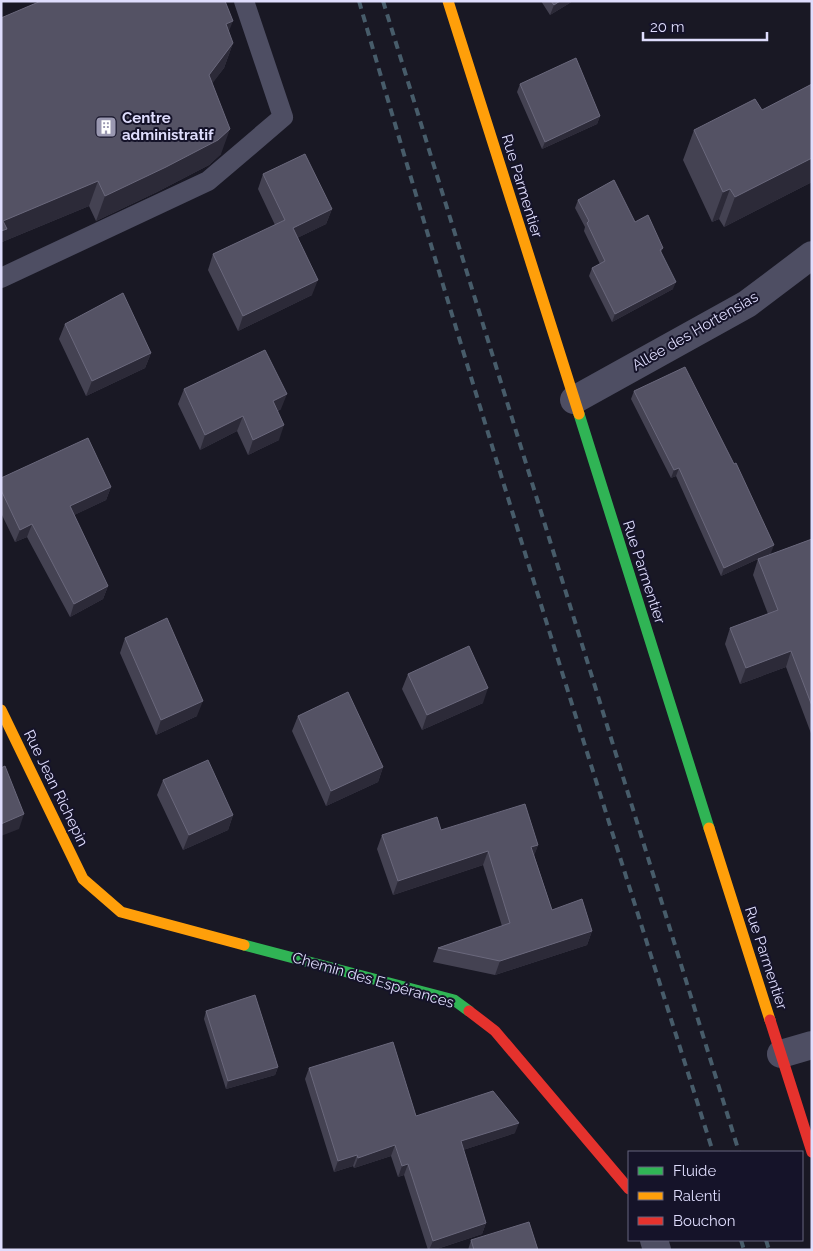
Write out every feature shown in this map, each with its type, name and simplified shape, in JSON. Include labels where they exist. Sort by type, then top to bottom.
[{"type":"street","name":"Rue Parmentier","points":[[448,1],[812,1152]]},
{"type":"street","name":"Allée des Hortensias","points":[[574,400],[747,304],[812,255]]},
{"type":"street","name":"Rue Jean Richepin","points":[[2,712],[83,879]]},
{"type":"street","name":"Chemin des Espérances","points":[[83,879],[121,912],[454,1000],[495,1031],[628,1188]]},
{"type":"street","points":[[781,1054],[812,1045]]},
{"type":"lane","points":[[1,278],[208,181],[283,117],[244,1]]},
{"type":"building","name":"Centre administratif","points":[[41,1],[225,1],[233,21],[226,24],[233,43],[209,75],[230,129],[218,140],[105,196],[98,181],[3,221],[7,229],[1,231],[1,18]]},
{"type":"building","points":[[551,1],[560,1],[554,5]]},
{"type":"building","points":[[576,58],[600,116],[545,142],[520,84]]},
{"type":"building","points":[[812,84],[812,158],[735,197],[730,189],[723,192],[694,130],[755,99],[762,110]]},
{"type":"building","points":[[305,154],[332,209],[293,228],[318,280],[243,316],[213,254],[285,220],[263,174]]},
{"type":"building","points":[[614,180],[635,222],[648,215],[663,248],[660,250],[676,282],[615,314],[592,268],[605,261],[587,223],[589,221],[578,200]]},
{"type":"building","points":[[123,293],[151,353],[92,381],[65,324]]},
{"type":"building","points":[[265,350],[287,394],[273,401],[284,425],[253,440],[243,416],[205,435],[184,389]]},
{"type":"building","points":[[685,367],[734,464],[736,463],[774,545],[724,568],[679,468],[674,470],[634,391]]},
{"type":"building","points":[[88,438],[111,487],[70,506],[108,586],[74,604],[32,524],[20,530],[1,490],[1,478]]},
{"type":"building","points":[[812,539],[812,706],[791,651],[746,668],[730,628],[778,610],[758,559]]},
{"type":"building","points":[[167,618],[203,701],[161,720],[125,638]]},
{"type":"building","points":[[469,646],[488,688],[427,715],[408,674]]},
{"type":"building","points":[[348,692],[383,767],[331,791],[298,716]]},
{"type":"building","points":[[208,760],[233,815],[189,835],[163,780]]},
{"type":"building","points":[[5,766],[24,814],[1,824],[1,768]]},
{"type":"building","points":[[525,804],[538,845],[531,847],[552,910],[582,899],[592,931],[500,961],[438,948],[510,923],[488,851],[398,881],[382,835],[437,817],[441,830]]},
{"type":"building","points":[[255,995],[278,1067],[228,1081],[206,1011]]},
{"type":"building","points":[[393,1042],[416,1116],[493,1091],[519,1123],[461,1141],[486,1223],[433,1241],[408,1164],[402,1166],[395,1145],[358,1158],[357,1155],[338,1161],[309,1068]]},
{"type":"building","points":[[529,1222],[538,1250],[474,1250],[471,1240]]},
{"type":"railway","points":[[359,1],[488,434],[713,1151]]},
{"type":"railway","points":[[383,1],[739,1151]]},
{"type":"railway","points":[[741,1241],[744,1250]]},
{"type":"railway","points":[[766,1241],[769,1250]]},
{"type":"traffic: fast","points":[[579,414],[709,828]]},
{"type":"traffic: fast","points":[[244,945],[454,1000],[469,1011]]},
{"type":"traffic: slow","points":[[448,1],[579,414]]},
{"type":"traffic: slow","points":[[1,710],[83,879],[121,912],[244,945]]},
{"type":"traffic: slow","points":[[709,828],[770,1020]]},
{"type":"traffic: jam","points":[[469,1011],[495,1031],[628,1188]]},
{"type":"traffic: jam","points":[[770,1020],[812,1152]]},
{"type":"place","name":"Centre administratif","points":[[106,127]]}]
